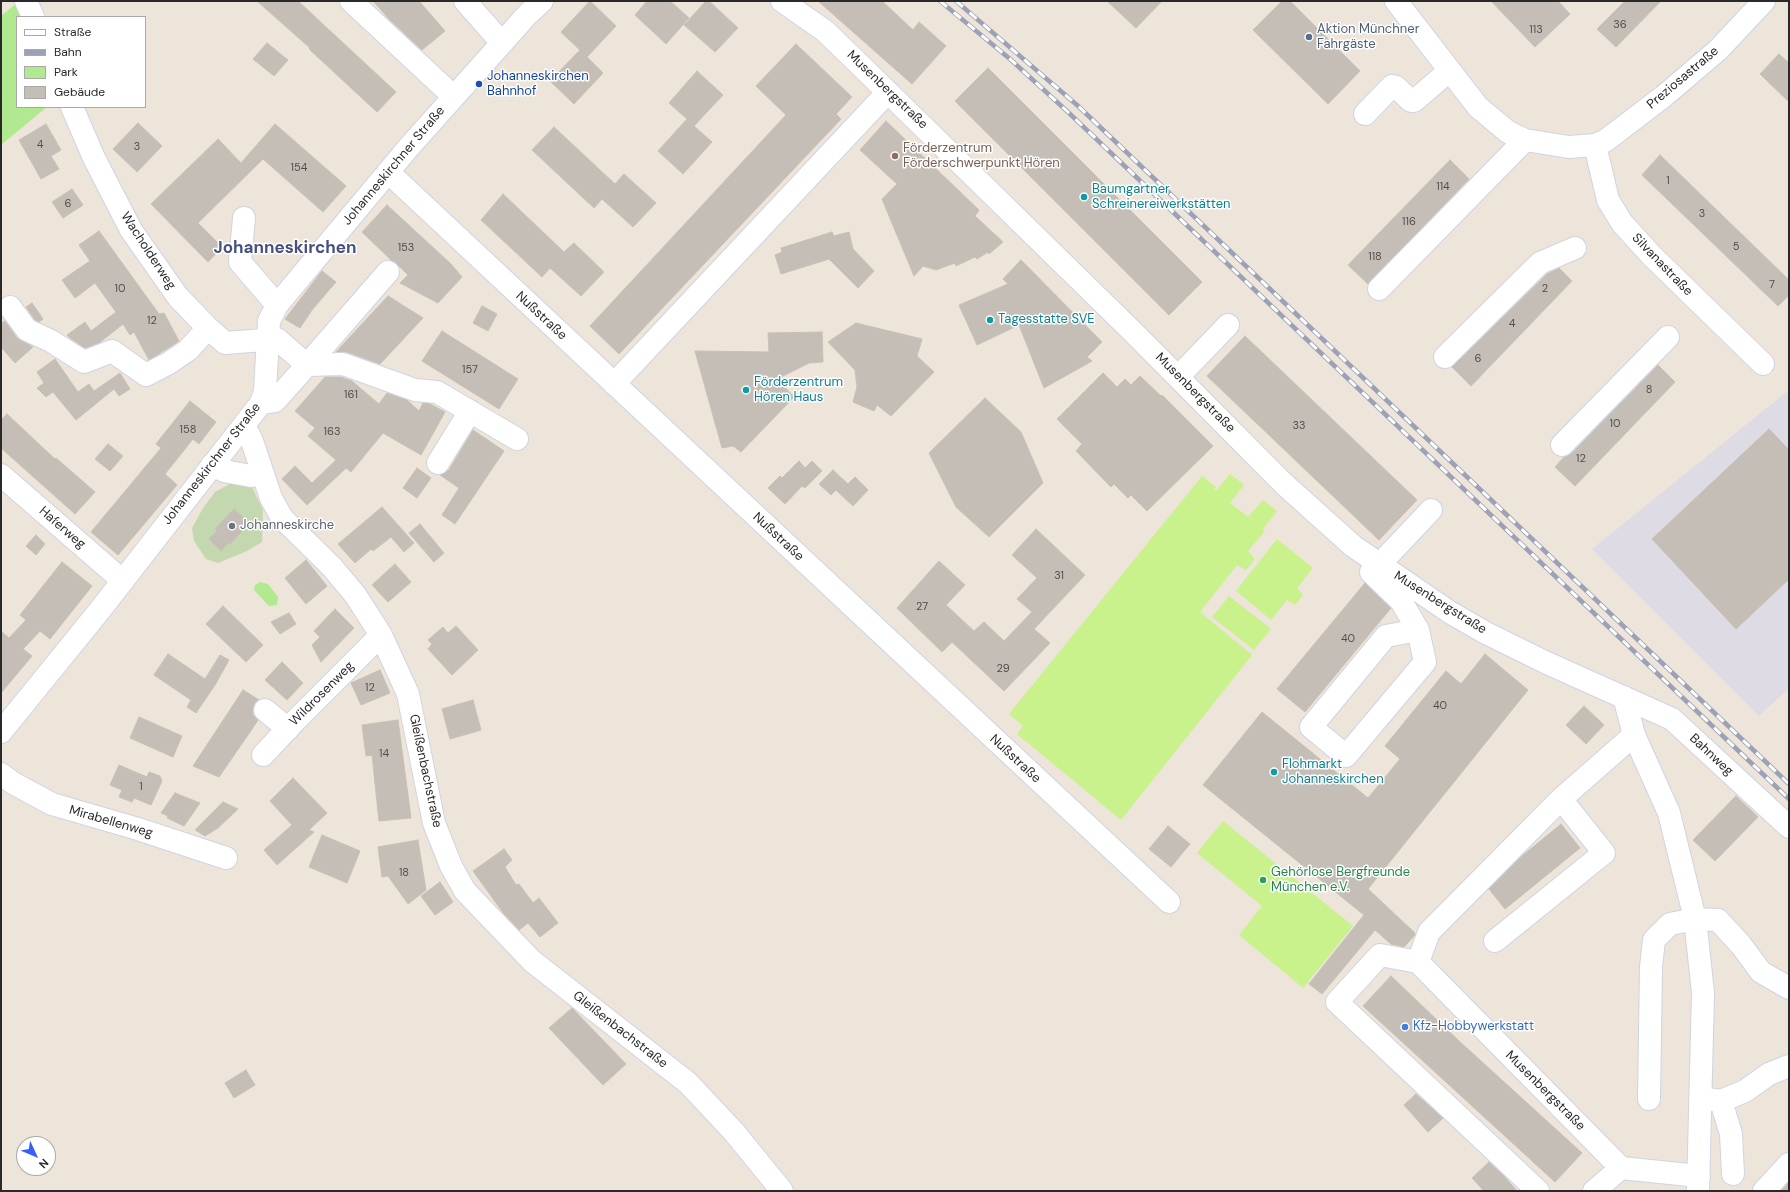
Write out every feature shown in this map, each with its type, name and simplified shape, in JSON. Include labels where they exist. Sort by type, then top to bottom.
[{"type":"street","points":[[26,1],[33,16]]},
{"type":"street","points":[[351,1],[453,96]]},
{"type":"street","points":[[465,1],[502,42]]},
{"type":"street","name":"Johanneskirchner Straße","points":[[1,732],[123,581],[260,403],[265,391],[269,321],[277,305],[453,96],[542,1]]},
{"type":"street","name":"Musenbergstraße","points":[[782,1],[825,31],[1178,377],[1284,484],[1353,546],[1451,614],[1547,663],[1624,697]]},
{"type":"street","points":[[1396,1],[1478,107],[1508,132],[1525,140],[1569,147],[1595,145]]},
{"type":"street","name":"Preziosastraße","points":[[1595,145],[1605,141],[1664,96],[1718,50],[1764,1]]},
{"type":"street","points":[[1365,114],[1392,86],[1396,87],[1410,101],[1414,101],[1449,71]]},
{"type":"street","points":[[614,384],[888,92]]},
{"type":"street","name":"Wacholderweg","points":[[72,108],[94,158],[131,230],[178,297],[225,343],[267,340]]},
{"type":"street","points":[[1379,289],[1525,140]]},
{"type":"street","name":"Silvanastraße","points":[[1595,145],[1608,200],[1622,223],[1651,255],[1763,364]]},
{"type":"street","name":"Nußstraße","points":[[388,172],[1168,902]]},
{"type":"street","points":[[244,218],[240,262],[277,305]]},
{"type":"street","points":[[1445,357],[1540,263],[1575,248]]},
{"type":"street","points":[[260,403],[275,401],[388,272]]},
{"type":"street","points":[[10,308],[27,330],[51,341],[84,362],[112,351],[146,375],[169,363],[188,350],[208,328]]},
{"type":"street","points":[[1178,377],[1228,325]]},
{"type":"street","points":[[1562,445],[1668,337]]},
{"type":"street","points":[[267,340],[277,340],[307,365],[343,364],[415,390],[437,392],[517,439]]},
{"type":"street","points":[[438,463],[470,411]]},
{"type":"street","name":"Gleißenbachstraße","points":[[242,427],[248,433],[252,441],[271,498],[282,518],[332,567],[356,596],[381,635],[408,694],[434,823],[451,866],[465,891],[532,961],[688,1083],[734,1132],[782,1191]]},
{"type":"street","points":[[212,465],[224,471],[251,476],[263,474]]},
{"type":"street","name":"Haferweg","points":[[1,475],[123,581]]},
{"type":"street","points":[[1379,565],[1431,510]]},
{"type":"street","points":[[1353,546],[1369,571],[1401,600],[1418,630],[1424,662],[1346,756],[1311,727],[1386,636],[1418,630]]},
{"type":"street","name":"Wildrosenweg","points":[[263,755],[381,635]]},
{"type":"street","points":[[1594,1191],[1621,1168],[1698,1184],[1711,1100],[1695,919],[1669,813],[1634,735],[1624,697]]},
{"type":"street","name":"Bahnweg","points":[[1624,697],[1672,718],[1789,827]]},
{"type":"street","points":[[265,710],[288,728]]},
{"type":"street","points":[[1538,1191],[1337,1002],[1380,955],[1418,962],[1429,932],[1561,799],[1634,735]]},
{"type":"street","name":"Mirabellenweg","points":[[1,774],[13,783],[52,804],[226,858]]},
{"type":"street","points":[[1495,941],[1604,853],[1561,799]]},
{"type":"street","points":[[1648,1099],[1651,967],[1654,940],[1670,924],[1695,919],[1718,920],[1762,972],[1789,988]]},
{"type":"street","name":"Musenbergstraße","points":[[1418,962],[1621,1168]]},
{"type":"street","points":[[1711,1100],[1745,1091],[1769,1074],[1789,1066]]},
{"type":"street","points":[[1711,1100],[1731,1134],[1733,1174]]},
{"type":"street","points":[[1764,1191],[1789,1164]]},
{"type":"shaded area","points":[[1789,390],[1789,688],[1759,716],[1592,549]]},
{"type":"green space","points":[[17,3],[23,16],[16,16],[16,108],[46,108],[1,145],[1,16]]},
{"type":"green space","points":[[1230,474],[1244,485],[1230,503],[1248,517],[1263,500],[1277,511],[1263,529],[1265,531],[1248,551],[1255,559],[1246,570],[1237,565],[1200,612],[1252,655],[1121,820],[1017,734],[1023,726],[1009,714],[1202,476],[1216,487],[1214,489],[1216,491]]},
{"type":"green space","points":[[235,481],[252,487],[263,510],[262,542],[247,551],[218,563],[206,559],[194,541],[192,528],[203,508],[215,492]]},
{"type":"green space","points":[[1277,539],[1313,568],[1297,588],[1303,595],[1295,605],[1287,600],[1271,620],[1236,591]]},
{"type":"green space","points":[[260,582],[268,584],[278,597],[277,605],[269,606],[254,590],[255,585]]},
{"type":"green space","points":[[1229,596],[1271,629],[1254,650],[1212,617]]},
{"type":"green space","name":"Gehörlose Bergfreunde München e.V.","points":[[1223,821],[1353,926],[1303,988],[1239,935],[1262,906],[1197,853]]},
{"type":"building","points":[[257,1],[298,1],[396,92],[377,112],[309,49],[310,48]]},
{"type":"building","points":[[373,1],[419,1],[445,31],[422,50],[389,19]]},
{"type":"building","points":[[590,1],[616,26],[587,57],[561,32]]},
{"type":"building","points":[[647,1],[670,1],[689,18],[666,44],[635,15]]},
{"type":"building","points":[[706,1],[709,1],[738,28],[715,52],[684,25]]},
{"type":"building","points":[[818,1],[882,1],[913,30],[919,22],[946,46],[912,84]]},
{"type":"building","points":[[1107,1],[1162,1],[1136,28]]},
{"type":"building","points":[[1282,1],[1290,1],[1360,71],[1328,104],[1253,30]]},
{"type":"building","points":[[1491,1],[1558,1],[1570,14],[1535,47]]},
{"type":"building","points":[[1625,1],[1661,1],[1616,47],[1597,29]]},
{"type":"building","points":[[267,43],[288,60],[274,76],[253,59]]},
{"type":"building","points":[[796,44],[852,97],[836,114],[841,119],[619,354],[590,326],[786,115],[756,86]]},
{"type":"building","points":[[580,50],[603,73],[574,104],[550,81]]},
{"type":"building","points":[[1779,54],[1789,63],[1789,102],[1760,74]]},
{"type":"building","name":"Baumgartner Schreinereiwerkstätten","points":[[988,68],[1202,282],[1169,315],[955,101]]},
{"type":"building","points":[[697,71],[723,95],[694,126],[712,142],[683,174],[658,151],[687,119],[669,103]]},
{"type":"building","points":[[886,121],[979,210],[975,216],[1003,242],[989,254],[988,252],[977,259],[975,257],[956,266],[955,263],[936,270],[923,266],[914,276],[882,199],[897,184],[860,150]]},
{"type":"building","points":[[138,123],[162,146],[137,172],[113,149]]},
{"type":"building","points":[[46,124],[61,150],[51,156],[59,169],[41,179],[19,140]]},
{"type":"building","points":[[275,124],[346,186],[323,212],[263,159],[198,223],[222,247],[208,262],[151,204],[218,139],[241,163]]},
{"type":"building","points":[[554,127],[615,184],[624,174],[656,203],[633,227],[602,199],[594,208],[532,150]]},
{"type":"building","points":[[1660,155],[1789,280],[1789,295],[1778,306],[1642,175]]},
{"type":"building","points":[[1450,160],[1469,179],[1368,284],[1348,265]]},
{"type":"building","points":[[72,189],[83,205],[63,218],[52,202]]},
{"type":"building","points":[[503,194],[564,252],[574,243],[604,272],[581,296],[550,268],[542,277],[481,220]]},
{"type":"building","points":[[387,205],[451,264],[462,277],[438,303],[400,283],[408,275],[362,232]]},
{"type":"building","points":[[99,231],[159,314],[164,313],[179,341],[149,360],[134,332],[130,335],[123,324],[99,343],[85,348],[67,335],[85,322],[91,331],[116,312],[95,283],[75,298],[62,280],[90,261],[79,245]]},
{"type":"building","points":[[832,232],[834,236],[849,232],[853,249],[874,271],[858,288],[829,259],[781,274],[775,255],[782,252],[781,248]]},
{"type":"building","name":"Tagesstatte SVE","points":[[1021,260],[1102,342],[1087,357],[1092,361],[1044,388],[1019,325],[977,345],[959,305],[1008,284],[1003,279]]},
{"type":"building","points":[[1559,268],[1572,281],[1471,386],[1452,367],[1547,274]]},
{"type":"building","points":[[322,271],[336,282],[312,310],[300,328],[285,319]]},
{"type":"building","points":[[388,296],[423,318],[380,364],[347,352],[336,352]]},
{"type":"building","points":[[32,303],[43,319],[39,322],[35,320],[26,307]]},
{"type":"building","points":[[482,306],[497,314],[488,331],[473,323]]},
{"type":"building","points":[[5,321],[17,338],[33,347],[15,363],[1,347],[1,324]]},
{"type":"building","name":"Förderzentrum Hören Haus","points":[[856,323],[922,339],[917,356],[934,372],[891,416],[877,405],[874,411],[853,402],[857,387],[855,370],[828,342]]},
{"type":"building","points":[[442,331],[518,379],[499,409],[422,361]]},
{"type":"building","name":"Förderzentrum Hören Haus","points":[[822,332],[823,362],[809,363],[777,379],[794,397],[741,452],[733,446],[722,448],[695,351],[769,352],[768,333]]},
{"type":"building","points":[[1245,336],[1417,500],[1379,540],[1207,376]]},
{"type":"building","points":[[55,359],[78,392],[89,384],[94,391],[120,373],[130,389],[119,396],[114,389],[76,420],[53,392],[46,397],[37,388],[44,383],[37,372]]},
{"type":"building","points":[[1658,365],[1675,382],[1575,486],[1555,467],[1564,457],[1571,454]]},
{"type":"building","points":[[1103,373],[1117,387],[1125,379],[1131,385],[1140,376],[1161,396],[1162,395],[1213,446],[1147,511],[1131,495],[1128,498],[1114,484],[1111,487],[1076,451],[1082,444],[1057,419]]},
{"type":"building","points":[[325,377],[341,377],[352,381],[379,404],[387,393],[407,400],[419,411],[423,403],[430,404],[445,412],[421,455],[383,433],[351,472],[346,468],[307,505],[282,479],[295,466],[312,483],[336,460],[308,436],[315,428],[295,411]]},
{"type":"building","points":[[985,398],[1021,432],[1043,483],[989,537],[956,507],[929,453]]},
{"type":"building","points":[[190,401],[216,422],[199,444],[193,439],[165,474],[177,485],[118,555],[91,532],[161,448],[156,444]]},
{"type":"building","points":[[7,414],[55,459],[56,458],[95,492],[75,514],[1,448],[1,420]]},
{"type":"building","points":[[1769,429],[1789,450],[1789,579],[1736,629],[1652,539]]},
{"type":"building","points":[[473,430],[504,451],[455,524],[442,515],[459,488],[440,475],[449,470]]},
{"type":"building","points":[[108,444],[123,456],[110,471],[95,459]]},
{"type":"building","points":[[799,461],[805,468],[812,461],[822,471],[805,488],[802,486],[785,504],[768,488],[780,476],[782,478]]},
{"type":"building","points":[[417,468],[431,478],[417,498],[403,488]]},
{"type":"building","points":[[833,470],[848,484],[855,477],[868,490],[853,506],[836,490],[831,495],[819,484]]},
{"type":"building","points":[[382,507],[414,543],[404,552],[391,537],[373,551],[371,549],[355,563],[338,544]]},
{"type":"building","name":"Johanneskirche","points":[[234,509],[249,523],[230,544],[228,543],[221,551],[209,539],[217,531],[215,529]]},
{"type":"building","points":[[420,524],[444,553],[434,562],[409,533]]},
{"type":"building","points":[[1036,529],[1085,575],[1034,629],[1050,643],[1004,691],[952,642],[942,652],[897,608],[939,561],[965,585],[946,605],[974,631],[984,622],[1004,641],[1032,612],[1017,599],[1037,578],[1012,555]]},
{"type":"building","points":[[36,535],[45,544],[36,555],[26,546]]},
{"type":"building","points":[[306,560],[327,586],[306,604],[285,578]]},
{"type":"building","points":[[62,562],[92,586],[50,639],[40,631],[23,649],[32,656],[1,693],[1,631],[9,638],[26,620],[20,615]]},
{"type":"building","points":[[395,564],[411,582],[388,602],[372,585]]},
{"type":"building","points":[[1365,583],[1391,608],[1305,712],[1277,689]]},
{"type":"building","points":[[223,606],[263,645],[246,662],[206,624]]},
{"type":"building","points":[[335,609],[354,628],[321,662],[312,645],[320,637],[314,631]]},
{"type":"building","points":[[289,613],[296,624],[280,634],[271,622]]},
{"type":"building","points":[[456,626],[478,650],[452,675],[428,649],[432,644],[428,640],[443,627],[448,633]]},
{"type":"building","points":[[168,654],[205,679],[220,655],[229,660],[215,685],[196,713],[187,707],[191,700],[154,675]]},
{"type":"building","name":"Flohmarkt Johanneskirchen","points":[[1485,654],[1528,690],[1368,889],[1415,933],[1414,936],[1404,947],[1391,944],[1375,930],[1322,994],[1309,984],[1364,915],[1203,785],[1262,712],[1368,798],[1400,759],[1385,746],[1446,671],[1461,684]]},
{"type":"building","points":[[282,662],[303,683],[287,700],[265,680]]},
{"type":"building","points":[[380,670],[390,693],[361,705],[351,683]]},
{"type":"building","points":[[243,690],[259,700],[255,702],[253,708],[253,715],[258,720],[219,777],[193,766]]},
{"type":"building","points":[[473,700],[481,730],[450,739],[442,709]]},
{"type":"building","points":[[1584,706],[1604,725],[1586,744],[1566,725]]},
{"type":"building","points":[[139,717],[182,736],[173,757],[130,738]]},
{"type":"building","points":[[398,720],[411,818],[379,821],[372,755],[366,756],[362,725]]},
{"type":"building","points":[[119,765],[147,777],[149,772],[160,776],[162,781],[151,805],[134,798],[132,802],[119,797],[122,790],[110,785]]},
{"type":"building","points":[[293,778],[327,813],[309,830],[314,832],[277,865],[264,850],[292,825],[270,801]]},
{"type":"building","points":[[175,793],[200,803],[184,826],[167,818],[168,816],[161,813]]},
{"type":"building","points":[[1736,796],[1758,817],[1715,861],[1693,840]]},
{"type":"building","points":[[223,802],[238,809],[218,828],[205,836],[195,830]]},
{"type":"building","points":[[1561,824],[1580,848],[1505,909],[1489,889],[1522,856]]},
{"type":"building","points":[[1168,826],[1190,844],[1171,867],[1149,849]]},
{"type":"building","points":[[322,835],[360,851],[347,883],[309,867]]},
{"type":"building","points":[[418,840],[426,890],[408,904],[388,876],[382,877],[378,847]]},
{"type":"building","points":[[504,849],[512,860],[505,867],[516,885],[519,884],[533,903],[539,898],[558,923],[540,937],[528,923],[519,930],[504,914],[473,871]]},
{"type":"building","points":[[440,882],[453,902],[435,915],[421,896]]},
{"type":"building","points":[[1391,976],[1458,1040],[1582,1153],[1555,1182],[1363,1006]]},
{"type":"building","points":[[572,1008],[626,1064],[603,1085],[549,1028]]},
{"type":"building","points":[[246,1070],[255,1085],[234,1098],[225,1083]]},
{"type":"building","points":[[1416,1094],[1443,1118],[1428,1132],[1404,1105]]},
{"type":"building","points":[[1489,1162],[1517,1191],[1484,1191],[1472,1178]]},
{"type":"building","points":[[1789,1182],[1789,1191],[1781,1191]]},
{"type":"railway","points":[[940,1],[1010,59],[1069,113],[1789,799]]},
{"type":"railway","points":[[956,1],[1077,105],[1789,784]]},
{"type":"place","name":"Aktion Münchner Fahrgäste","points":[[1309,37]]},
{"type":"place","name":"Johanneskirchen Bahnhof","points":[[479,84]]},
{"type":"place","name":"Förderzentrum Förderschwerpunkt Hören","points":[[895,156]]},
{"type":"place","name":"Baumgartner Schreinereiwerkstätten","points":[[1084,197]]},
{"type":"place","name":"Tagesstatte SVE","points":[[990,320]]},
{"type":"place","name":"Förderzentrum Hören Haus","points":[[746,390]]},
{"type":"place","name":"Johanneskirche","points":[[232,526]]},
{"type":"place","name":"Flohmarkt Johanneskirchen","points":[[1274,772]]},
{"type":"place","name":"Gehörlose Bergfreunde München e.V.","points":[[1263,880]]},
{"type":"place","name":"Kfz-Hobbywerkstatt","points":[[1405,1027]]},
{"type":"district","name":"Johanneskirchen","points":[[285,249]]}]
